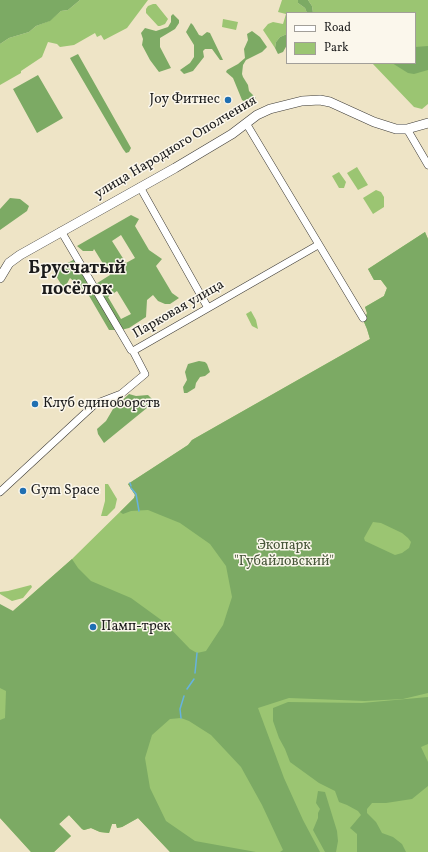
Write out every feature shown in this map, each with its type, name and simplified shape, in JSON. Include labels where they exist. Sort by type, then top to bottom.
[{"type":"main road","name":"улица Народного Ополчения","points":[[0,278],[3,266],[16,257],[224,139],[263,112],[275,107],[302,101],[320,100],[330,102],[389,128],[407,129],[428,123]]},
{"type":"street","points":[[246,123],[363,318]]},
{"type":"street","points":[[407,129],[428,165]]},
{"type":"street","points":[[140,187],[208,308]]},
{"type":"street","points":[[61,231],[131,350],[133,351]]},
{"type":"street","name":"Парковая улица","points":[[0,492],[95,404],[121,394],[145,374],[145,371],[133,351],[318,245]]},
{"type":"green space","points":[[0,0],[80,0],[68,10],[61,11],[50,21],[36,26],[29,32],[9,38],[0,44]]},
{"type":"green space","points":[[80,0],[148,0],[127,28],[104,40],[101,35],[97,37],[95,33],[74,45],[60,47],[57,44],[48,42],[42,57],[21,71],[21,73],[0,85],[0,44],[9,38],[29,32],[36,26],[49,21],[61,11],[68,10]]},
{"type":"green space","points":[[282,0],[298,0],[298,3],[305,8],[307,12],[286,12],[286,14],[278,12]]},
{"type":"green space","points":[[298,0],[308,0],[312,6],[313,12],[307,12],[305,8],[298,3]]},
{"type":"green space","points":[[308,0],[428,0],[428,104],[422,109],[414,107],[373,64],[416,64],[416,12],[313,12],[312,6]]},
{"type":"green space","points":[[156,4],[168,19],[165,24],[158,26],[146,13],[148,6]]},
{"type":"green space","points":[[173,14],[179,20],[179,23],[175,29],[160,38],[160,47],[171,68],[159,72],[150,60],[142,45],[143,39],[141,33],[145,28],[156,31],[168,27]]},
{"type":"green space","points":[[286,14],[286,34],[280,37],[276,42],[275,48],[263,30],[268,24],[273,22],[283,24]]},
{"type":"green space","points":[[223,19],[238,22],[236,30],[222,27]]},
{"type":"green space","points":[[191,23],[199,35],[202,36],[207,32],[210,33],[223,60],[220,60],[212,49],[205,49],[203,51],[204,57],[193,71],[184,74],[180,70],[190,63],[194,57],[194,45],[186,32]]},
{"type":"green space","points":[[252,31],[260,37],[267,47],[262,52],[246,60],[243,65],[243,77],[248,85],[249,91],[256,98],[247,103],[242,100],[233,78],[226,72],[245,58],[244,49],[248,40],[247,34]]},
{"type":"green space","points":[[286,34],[286,47],[283,52],[278,54],[275,48],[276,42],[280,37]]},
{"type":"green space","points":[[428,46],[428,70],[414,74],[408,73],[394,64],[416,64],[416,47]]},
{"type":"green space","points":[[78,54],[131,148],[129,152],[126,153],[123,149],[71,60],[70,58]]},
{"type":"green space","points":[[38,75],[63,118],[37,133],[13,89]]},
{"type":"green space","points":[[357,167],[368,185],[358,190],[347,173]]},
{"type":"green space","points":[[339,172],[346,182],[344,188],[339,188],[332,176]]},
{"type":"green space","points":[[376,190],[381,192],[384,197],[384,207],[373,214],[363,198]]},
{"type":"green space","points":[[10,198],[20,199],[29,206],[27,211],[0,230],[0,209]]},
{"type":"green space","points":[[131,215],[139,219],[135,226],[149,250],[162,259],[156,266],[172,293],[179,298],[170,304],[165,304],[158,301],[153,295],[147,300],[146,317],[129,328],[109,330],[88,294],[70,278],[64,289],[53,271],[75,259],[91,287],[110,275],[94,249],[93,251],[83,251],[77,246]],"holes":[[[121,235],[135,258],[126,263],[112,241]],[[117,291],[131,314],[121,319],[108,297]]]},
{"type":"green space","name":"Экопарк \"Губайловский\"","points":[[425,232],[428,239],[428,852],[170,852],[138,818],[122,827],[117,828],[116,824],[112,824],[109,833],[100,832],[91,828],[84,830],[69,815],[59,824],[71,836],[54,852],[31,852],[0,818],[0,656],[13,611],[72,559],[134,498],[135,495],[128,484],[188,445],[192,440],[370,339],[364,322],[367,313],[365,307],[384,296],[387,288],[381,280],[374,280],[368,269]]},
{"type":"green space","name":"Экопарк \"Губайловский\"","points":[[425,232],[428,239],[428,693],[403,699],[365,701],[289,698],[258,708],[284,778],[303,820],[320,852],[280,852],[283,850],[262,805],[241,767],[211,735],[189,721],[181,718],[170,719],[152,735],[145,758],[150,788],[166,821],[195,841],[256,852],[170,852],[138,818],[122,827],[117,828],[116,824],[112,824],[109,833],[100,832],[91,828],[84,830],[69,815],[59,824],[71,836],[54,852],[31,852],[0,818],[0,720],[5,718],[6,691],[0,688],[0,604],[13,611],[72,559],[78,568],[91,581],[131,598],[164,622],[190,649],[197,653],[206,651],[223,625],[232,597],[226,566],[210,544],[180,523],[148,510],[131,511],[123,514],[120,512],[134,498],[135,495],[128,484],[188,445],[192,440],[370,339],[364,322],[367,313],[365,307],[384,296],[387,288],[381,280],[374,280],[368,269]],"holes":[[[373,522],[381,523],[402,533],[408,538],[411,542],[409,548],[402,553],[395,555],[365,541],[364,538]]]},
{"type":"green space","points":[[251,311],[256,320],[258,329],[252,326],[246,314]]},
{"type":"green space","points":[[199,361],[207,364],[210,372],[205,376],[200,377],[195,388],[187,393],[184,393],[183,387],[187,380],[185,372],[188,364]]},
{"type":"green space","points":[[129,394],[136,396],[148,395],[152,399],[153,403],[104,443],[98,434],[97,429],[106,421],[113,409]]},
{"type":"green space","points":[[105,484],[108,484],[117,499],[115,508],[107,516],[101,516],[105,501]]},
{"type":"green space","points":[[31,585],[32,587],[23,598],[12,601],[0,594],[0,592]]},
{"type":"green space","points":[[428,697],[428,744],[421,747],[428,762],[428,786],[412,799],[386,803],[372,803],[367,809],[367,813],[376,822],[382,833],[393,837],[402,844],[406,852],[357,852],[357,834],[350,828],[361,815],[358,811],[339,802],[335,791],[319,783],[290,762],[273,721],[273,708],[288,702],[362,703]]},
{"type":"green space","points":[[318,791],[325,792],[337,831],[338,841],[336,852],[325,852],[313,830],[320,809],[316,803]]},
{"type":"waterway","points":[[131,488],[136,494],[139,511]]},
{"type":"waterway","points":[[195,673],[197,653]]},
{"type":"waterway","points":[[187,689],[194,679]]},
{"type":"waterway","points":[[181,718],[180,709],[184,696]]},
{"type":"place","name":"Joy Фитнес","points":[[228,100]]},
{"type":"place","name":"Клуб единоборств","points":[[35,404]]},
{"type":"place","name":"Gym Space","points":[[23,491]]},
{"type":"place","name":"Памп-трек","points":[[93,627]]},
{"type":"district","name":"Брусчатый посёлок","points":[[77,280]]}]
